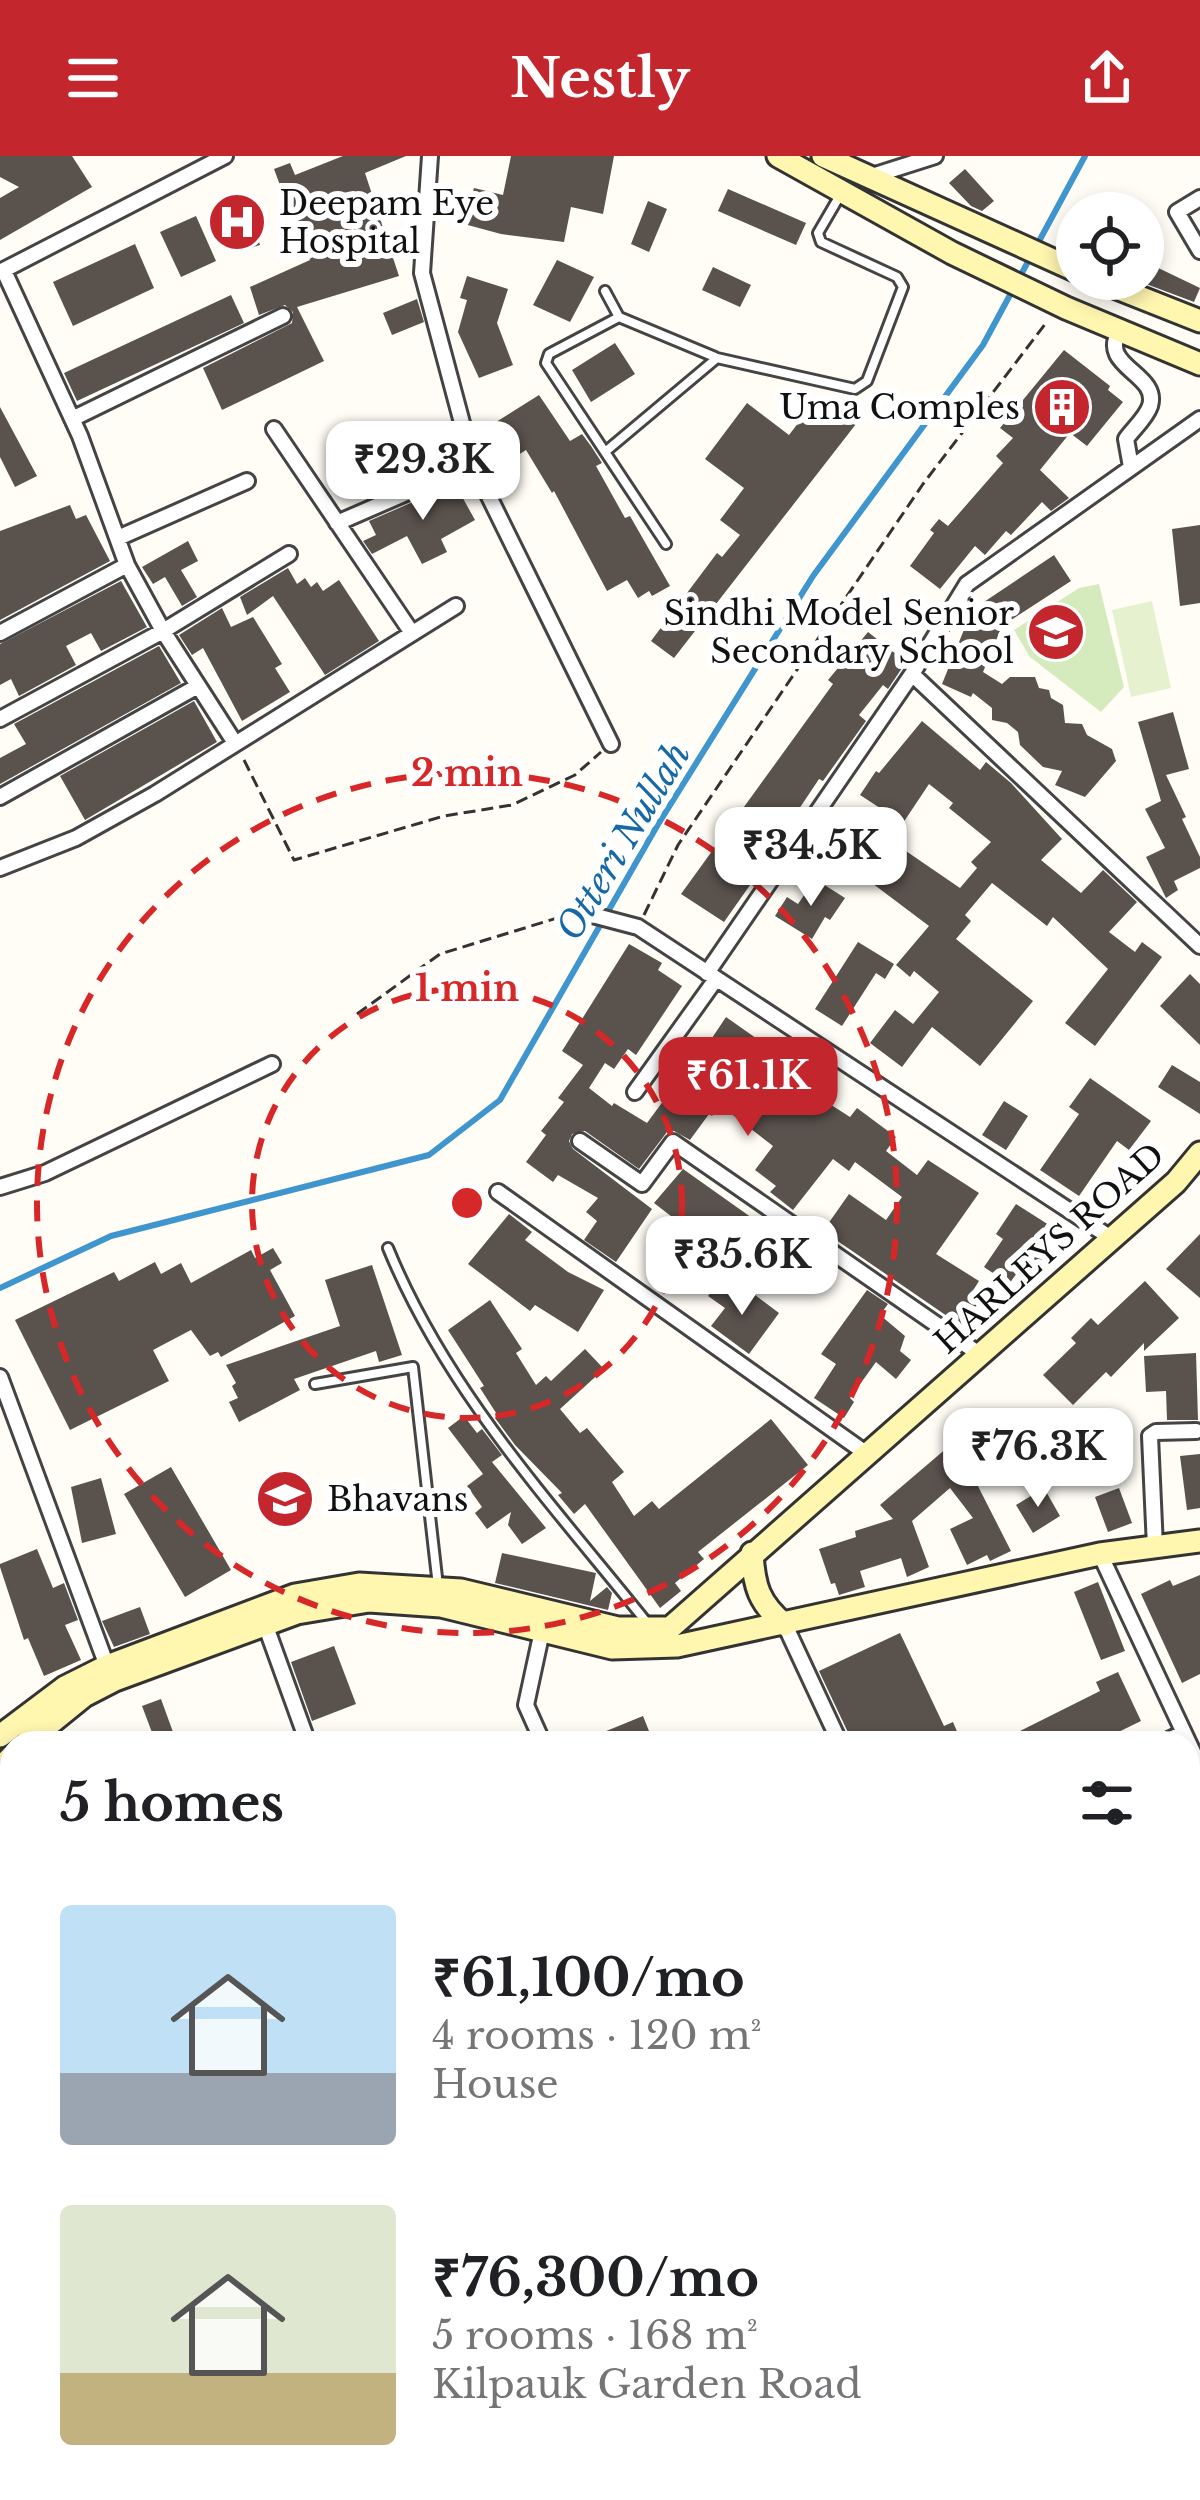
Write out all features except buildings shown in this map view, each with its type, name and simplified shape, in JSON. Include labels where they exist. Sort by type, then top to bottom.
[{"type":"main road","points":[[778,156],[952,253],[1066,308],[1200,364]]},
{"type":"main road","points":[[823,156],[1056,262]]},
{"type":"main road","points":[[1146,300],[1200,321]]},
{"type":"main road","name":"HARLEYS ROAD","points":[[661,1629],[982,1355],[1176,1182],[1200,1153]]},
{"type":"main road","points":[[1176,1182],[1200,1167]]},
{"type":"main road","points":[[41,1731],[84,1696],[115,1680],[297,1613],[369,1601],[441,1606],[611,1648],[677,1646],[1100,1554],[1200,1541]]},
{"type":"main road","points":[[752,1552],[754,1588],[764,1608],[785,1625]]},
{"type":"main road","points":[[7,1731],[65,1687],[106,1666],[296,1595],[358,1584],[438,1588],[617,1628],[661,1629]]},
{"type":"street","points":[[225,156],[2,272],[72,419],[127,565],[236,742]]},
{"type":"street","points":[[430,156],[422,274],[473,464],[611,743]]},
{"type":"street","points":[[869,177],[935,156]]},
{"type":"street","points":[[1200,198],[1177,212],[1200,250]]},
{"type":"street","points":[[72,419],[283,316]]},
{"type":"street","points":[[1120,330],[1114,338],[1116,356],[1151,397],[1148,411],[1126,439],[1131,467]]},
{"type":"street","points":[[635,1092],[967,584],[1200,419]]},
{"type":"street","points":[[274,429],[412,633]]},
{"type":"street","points":[[338,523],[473,464]]},
{"type":"street","points":[[118,538],[247,481]]},
{"type":"street","points":[[0,719],[164,631],[289,554]]},
{"type":"street","points":[[0,632],[127,565]]},
{"type":"street","points":[[0,868],[76,838],[456,606]]},
{"type":"street","points":[[912,674],[1200,946]]},
{"type":"street","points":[[0,797],[198,686]]},
{"type":"street","points":[[581,912],[638,927],[1111,1238]]},
{"type":"street","points":[[0,1187],[45,1173],[272,1064]]},
{"type":"street","points":[[580,1141],[642,1184],[674,1142],[982,1355]]},
{"type":"street","points":[[497,1192],[867,1454]]},
{"type":"street","points":[[0,1377],[106,1666]]},
{"type":"street","points":[[1155,1547],[1150,1436],[1196,1431]]},
{"type":"street","points":[[1100,1554],[1182,1731]]},
{"type":"street","points":[[265,1624],[304,1731]]},
{"type":"street","points":[[785,1625],[834,1731]]},
{"type":"street","points":[[538,1731],[526,1705],[542,1631]]},
{"type":"lane","points":[[605,291],[619,317],[717,358],[855,389],[867,381],[902,282],[818,238],[843,190]]},
{"type":"lane","points":[[619,317],[546,358],[666,544]]},
{"type":"lane","points":[[605,452],[717,358]]},
{"type":"lane","points":[[388,1248],[415,1311],[460,1388],[661,1629]]},
{"type":"lane","points":[[315,1384],[413,1367],[438,1588]]},
{"type":"path","points":[[638,927],[678,845],[923,484],[1045,324],[1066,308]]},
{"type":"path","points":[[236,742],[294,860],[444,816],[512,806],[575,775],[611,743]]},
{"type":"path","points":[[357,1013],[440,954],[581,912]]},
{"type":"green space","points":[[1099,584],[1124,687],[1101,712],[1030,657],[1014,630],[1079,588]]},
{"type":"green space","points":[[1152,601],[1171,688],[1131,697],[1112,610]]},
{"type":"waterway","name":"Otteri Nullah","points":[[1037,245],[1085,156]]},
{"type":"waterway","name":"Otteri Nullah","points":[[0,1288],[111,1236],[429,1155],[500,1100],[657,826],[813,576],[983,345],[1031,256]]},
{"type":"place","name":"Deepam Eye Hospital","points":[[237,222]]},
{"type":"place","name":"Uma Comples","points":[[1062,407]]},
{"type":"place","name":"Sindhi Model Senior Secondary School","points":[[1056,632]]},
{"type":"place","name":"Bhavans","points":[[285,1499]]}]
